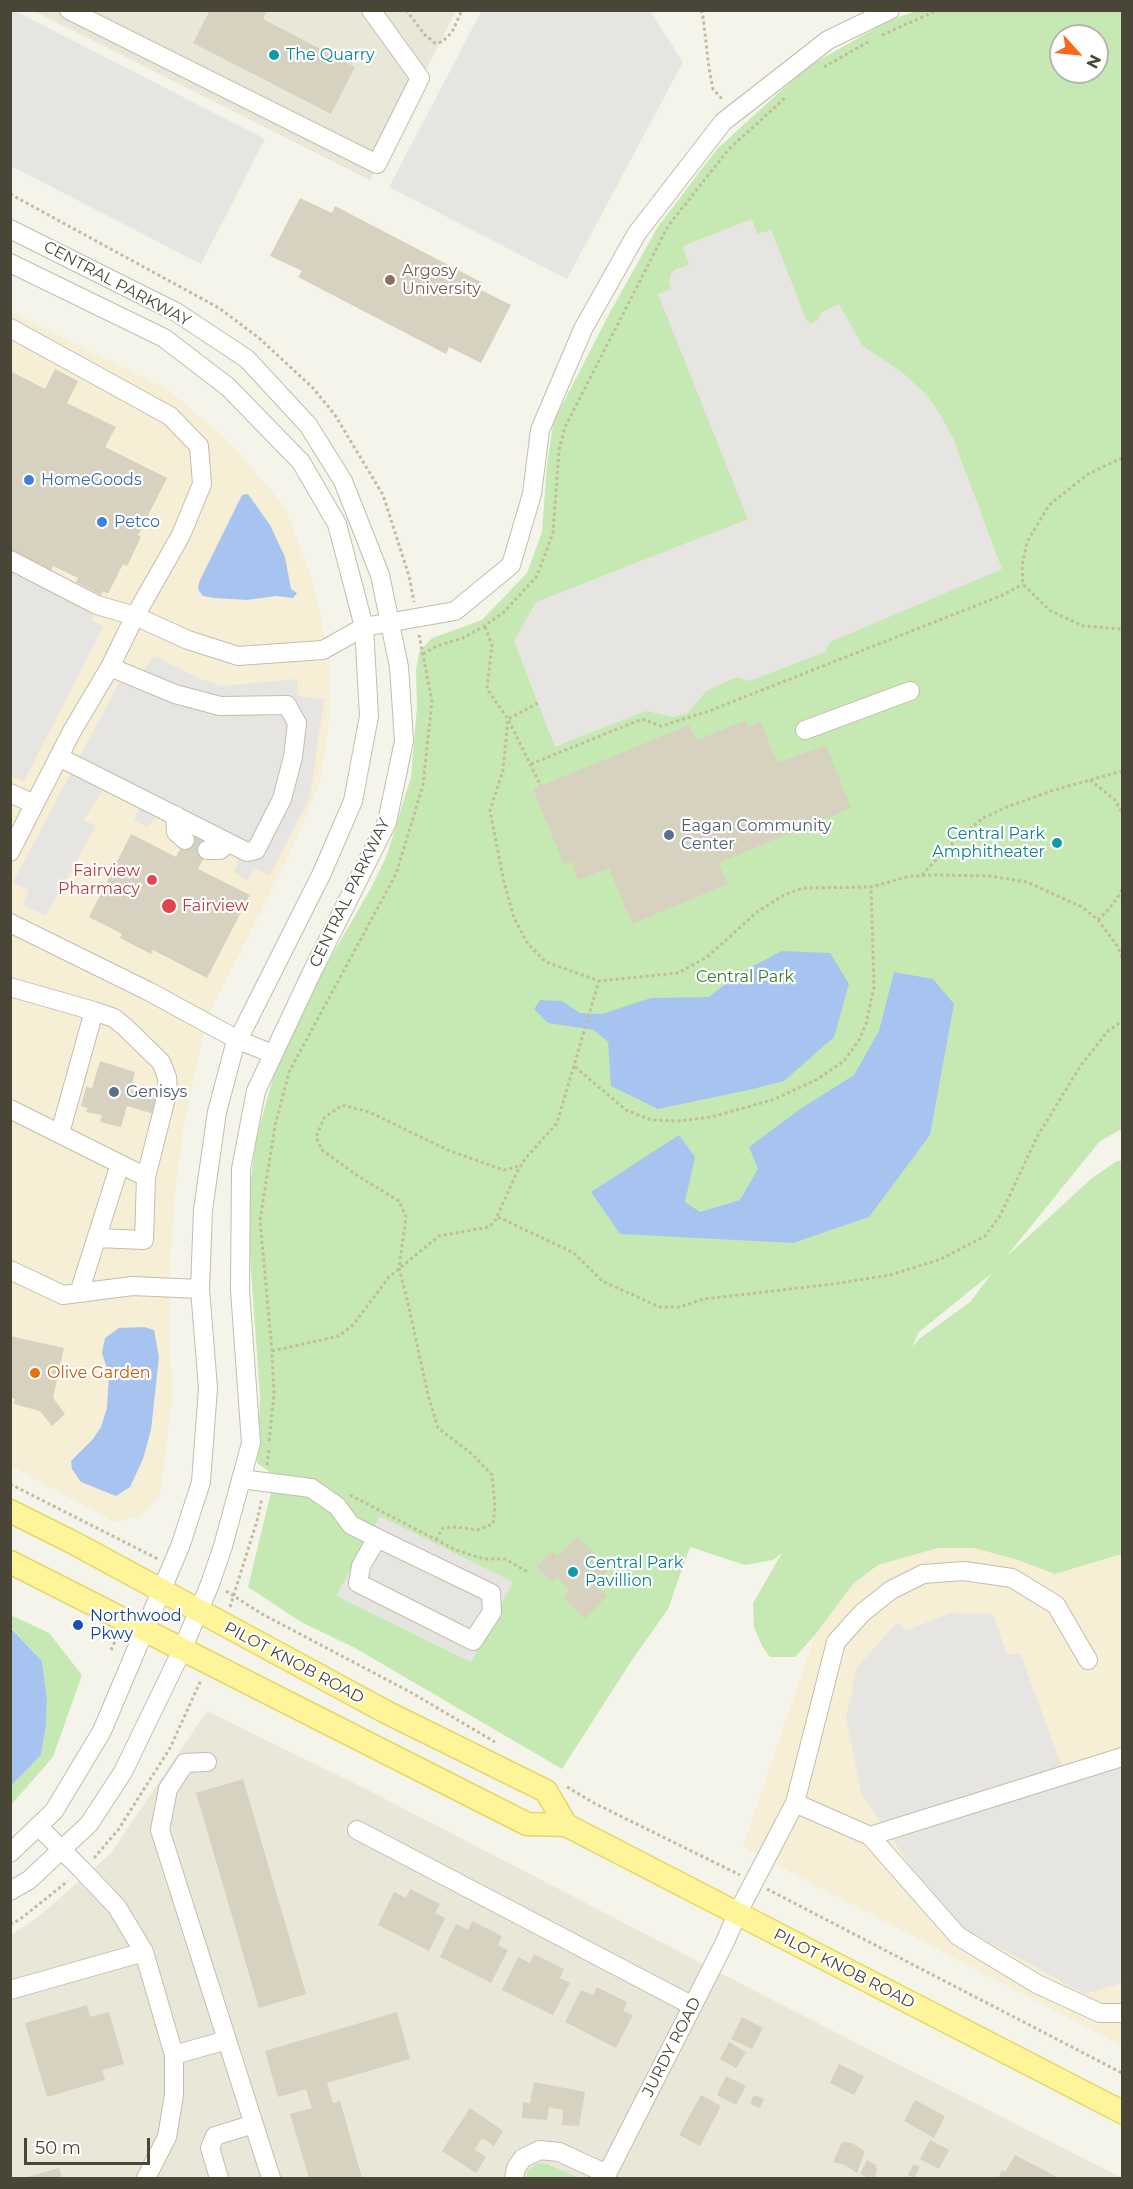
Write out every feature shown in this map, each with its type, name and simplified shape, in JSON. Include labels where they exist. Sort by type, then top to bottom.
[{"type":"main road","name":"PILOT KNOB ROAD","points":[[10,1511],[386,1712],[546,1791],[566,1825]]},
{"type":"main road","name":"PILOT KNOB ROAD","points":[[10,1562],[527,1824],[566,1825],[1122,2112]]},
{"type":"street","points":[[69,10],[377,164],[420,78],[371,10]]},
{"type":"street","points":[[10,560],[97,605],[135,616],[188,640],[238,656],[323,650],[364,627],[455,611],[511,565],[532,494],[540,430],[583,329],[636,234],[723,122],[828,40],[890,10]]},
{"type":"street","name":"CENTRAL PARKWAY","points":[[10,229],[176,312],[247,359],[308,425],[343,481],[380,575],[399,667],[404,741],[387,822],[256,1091],[241,1169],[240,1290],[251,1443],[223,1546],[210,1584],[182,1650],[123,1772],[89,1824],[29,1880],[10,1891]]},
{"type":"street","name":"CENTRAL PARKWAY","points":[[10,263],[164,338],[228,387],[301,462],[337,524],[364,627],[369,716],[353,801],[322,873],[238,1040],[225,1080],[215,1123],[203,1210],[200,1289],[208,1388],[201,1482],[181,1544],[102,1731],[54,1811],[10,1853]]},
{"type":"street","points":[[10,328],[170,416],[199,446],[202,484],[181,535],[135,616],[10,852]]},
{"type":"street","points":[[59,757],[247,852],[256,850],[282,799],[293,757],[297,723],[287,705],[220,706],[175,694],[110,666]]},
{"type":"street","points":[[805,730],[910,692]]},
{"type":"street","points":[[10,793],[34,804]]},
{"type":"street","points":[[175,815],[176,832],[185,840]]},
{"type":"street","points":[[207,850],[220,850],[230,843]]},
{"type":"street","points":[[10,923],[150,992],[238,1040],[273,1054]]},
{"type":"street","points":[[10,987],[114,1018],[161,1062],[167,1077],[168,1090],[146,1177],[144,1240],[97,1238]]},
{"type":"street","points":[[60,1133],[94,1011]]},
{"type":"street","points":[[10,1109],[146,1177]]},
{"type":"street","points":[[79,1293],[120,1164]]},
{"type":"street","points":[[10,1270],[63,1296],[132,1286],[200,1289]]},
{"type":"street","points":[[241,1479],[311,1488],[337,1506],[351,1525],[491,1593],[492,1612],[473,1641],[358,1583],[361,1566],[377,1538]]},
{"type":"street","name":"JURDY ROAD","points":[[606,2176],[795,1803],[836,1642],[869,1607],[891,1590],[923,1574],[964,1571],[1012,1578],[1056,1605],[1088,1660]]},
{"type":"street","points":[[870,1836],[1122,1757]]},
{"type":"street","points":[[207,1762],[185,1763],[168,1789],[160,1830],[271,2178]]},
{"type":"street","points":[[795,1803],[870,1836],[958,1936],[1037,1984],[1100,2013],[1122,2013]]},
{"type":"street","points":[[38,1826],[117,1907],[144,1952],[174,2055],[174,2095],[167,2137],[146,2178]]},
{"type":"street","points":[[357,1830],[693,2006]]},
{"type":"street","points":[[10,1990],[144,1952]]},
{"type":"street","points":[[174,2055],[227,2040]]},
{"type":"street","points":[[219,2178],[210,2148],[215,2136],[254,2124]]},
{"type":"street","points":[[514,2178],[516,2168],[524,2158],[540,2150],[559,2152],[606,2176]]},
{"type":"path","points":[[406,10],[425,35],[435,43],[442,42],[452,32],[462,10]]},
{"type":"path","points":[[700,10],[704,17],[713,89],[734,113]]},
{"type":"path","points":[[819,70],[867,42],[938,10]]},
{"type":"path","points":[[423,654],[437,646],[463,638],[484,626],[504,612],[537,576],[553,533],[559,450],[565,427],[668,226],[729,149],[792,91]]},
{"type":"path","points":[[10,194],[219,308],[260,338],[313,388],[335,415],[383,495],[410,576],[432,701],[423,784],[396,874],[290,1072],[275,1126],[260,1220],[274,1394],[266,1482],[235,1595]]},
{"type":"path","points":[[1122,458],[1088,474],[1049,504],[1027,542],[1023,566],[1023,584],[1049,610],[1083,626],[1122,630]]},
{"type":"path","points":[[531,764],[642,719],[661,726],[709,711],[1003,595],[1023,584]]},
{"type":"path","points":[[484,626],[492,645],[487,689],[508,719],[541,786]]},
{"type":"path","points":[[508,719],[538,703]]},
{"type":"path","points":[[508,719],[503,770],[490,811],[504,882],[514,918],[528,944],[546,962],[599,981],[678,973],[707,957],[757,912],[784,895],[804,888],[871,887],[922,875],[990,876],[1027,882],[1082,907],[1098,920],[1118,947],[1122,958]]},
{"type":"path","points":[[922,875],[946,849],[983,818],[1007,807],[1122,771]]},
{"type":"path","points":[[1090,780],[1115,800],[1122,813]]},
{"type":"path","points":[[575,1067],[626,1110],[651,1120],[679,1121],[711,1117],[772,1100],[816,1080],[844,1061],[859,1041],[866,1024],[874,987],[871,887]]},
{"type":"path","points":[[1098,920],[1108,910],[1122,887]]},
{"type":"path","points":[[272,1351],[339,1336],[352,1325],[389,1277],[439,1236],[489,1227],[498,1217],[520,1166],[539,1141],[557,1123],[599,981]]},
{"type":"path","points":[[498,1217],[574,1253],[602,1281],[660,1307],[680,1307],[704,1299],[890,1275],[940,1259],[985,1236],[1000,1216],[1037,1137],[1081,1065],[1108,1031],[1122,1021]]},
{"type":"path","points":[[436,1540],[443,1528],[477,1530],[493,1524],[495,1506],[492,1474],[472,1454],[438,1428],[428,1395],[399,1268],[406,1217],[399,1201],[322,1150],[316,1137],[324,1118],[342,1105],[369,1112],[450,1151],[504,1170],[520,1166]]},
{"type":"path","points":[[10,1484],[172,1566]]},
{"type":"path","points":[[340,1490],[456,1550],[484,1559],[505,1559],[528,1572]]},
{"type":"path","points":[[210,1584],[235,1595],[262,1614],[412,1693],[502,1748]]},
{"type":"path","points":[[567,1786],[594,1803],[1122,2073]]},
{"type":"shaded area","points":[[482,10],[650,11],[683,62],[567,279],[389,187]]},
{"type":"shaded area","points":[[10,11],[15,11],[265,139],[201,264],[11,166]]},
{"type":"shaded area","points":[[34,11],[456,11],[370,180]]},
{"type":"shaded area","points":[[752,219],[757,234],[771,230],[806,319],[811,324],[822,312],[839,304],[862,345],[903,373],[926,394],[953,438],[1002,569],[830,642],[825,652],[749,681],[737,677],[706,691],[687,713],[673,717],[646,711],[555,747],[514,641],[536,602],[748,519],[658,294],[671,289],[669,282],[671,274],[676,269],[689,265],[683,246]]},
{"type":"shaded area","points":[[10,311],[171,392],[230,443],[285,507],[313,582],[330,660],[329,721],[320,784],[285,864],[212,1008],[203,1034],[184,1125],[175,1192],[170,1270],[170,1346],[173,1393],[160,1496],[139,1517],[114,1522],[11,1466]]},
{"type":"shaded area","points":[[10,569],[94,613],[92,620],[103,627],[24,781],[11,777]]},
{"type":"shaded area","points":[[154,656],[221,686],[297,679],[299,696],[324,699],[310,797],[270,875],[254,869],[248,881],[234,872],[239,859],[156,815],[148,827],[134,821],[141,806],[104,788],[84,820],[96,826],[46,915],[22,905],[29,890],[13,882],[119,683],[133,685]]},
{"type":"shaded area","points":[[380,1516],[513,1582],[471,1662],[336,1596]]},
{"type":"shaded area","points":[[938,1548],[974,1548],[1018,1560],[1055,1574],[1122,1554],[1122,2046],[743,1847],[815,1635],[853,1584],[878,1565]]},
{"type":"shaded area","points":[[950,1613],[993,1614],[1007,1655],[1020,1653],[1056,1751],[1071,1782],[1122,1767],[1122,1983],[1085,1994],[963,1928],[921,1882],[861,1793],[846,1718],[857,1667],[898,1622],[906,1631]]},
{"type":"shaded area","points":[[207,1711],[368,1790],[1122,2178],[11,2178],[11,1935],[37,1918],[111,1853]]},
{"type":"green space","name":"Central Park","points":[[916,11],[1122,11],[1122,1129],[1100,1141],[1006,1257],[1092,1178],[1117,1161],[1122,1161],[1122,1554],[1055,1574],[1018,1560],[974,1548],[938,1548],[878,1565],[853,1584],[815,1635],[795,1657],[770,1657],[762,1646],[754,1627],[753,1603],[782,1553],[773,1560],[745,1565],[690,1547],[668,1609],[634,1657],[562,1769],[355,1648],[301,1622],[248,1587],[275,1476],[257,1463],[260,1397],[247,1213],[256,1139],[277,1064],[324,969],[371,888],[387,855],[411,777],[419,652],[432,638],[482,620],[527,573],[542,532],[553,423],[608,316],[657,228],[717,149],[807,67],[890,20]],"holes":[[[992,1273],[970,1302],[919,1339],[912,1347],[919,1332]]]},
{"type":"green space","points":[[11,1615],[49,1633],[82,1675],[53,1757],[11,1805],[11,1786],[41,1755],[47,1699],[42,1661],[11,1627]]},
{"type":"green space","points":[[538,2163],[547,2164],[579,2178],[526,2178],[528,2170]]},
{"type":"water","points":[[248,494],[270,525],[285,557],[291,589],[297,593],[293,598],[276,596],[247,600],[215,598],[203,596],[199,591],[200,580],[242,495]]},
{"type":"water","points":[[782,951],[830,953],[849,984],[834,1037],[784,1081],[753,1089],[658,1109],[611,1086],[608,1042],[594,1030],[548,1023],[534,1009],[540,1000],[562,1001],[580,1013],[602,1014],[651,998],[709,997],[738,974]]},
{"type":"water","points":[[894,972],[933,979],[954,1004],[930,1135],[869,1217],[793,1243],[620,1234],[591,1192],[679,1135],[695,1157],[685,1202],[700,1212],[740,1200],[758,1169],[749,1147],[799,1110],[854,1075],[879,1031]]},
{"type":"water","points":[[144,1327],[154,1330],[159,1357],[151,1430],[143,1459],[130,1487],[116,1496],[81,1482],[72,1469],[71,1461],[93,1439],[101,1427],[107,1408],[109,1375],[102,1353],[105,1338],[119,1328]]},
{"type":"water","points":[[10,1627],[42,1661],[47,1699],[41,1755],[11,1786]]},
{"type":"building","name":"The Quarry","points":[[210,10],[267,10],[263,19],[355,67],[331,114],[193,43]]},
{"type":"building","name":"Argosy University","points":[[300,198],[332,213],[335,206],[483,283],[479,289],[511,305],[481,363],[449,347],[446,354],[298,277],[302,271],[270,256]]},
{"type":"building","points":[[55,369],[78,381],[67,403],[116,427],[105,447],[167,478],[138,535],[141,537],[127,566],[123,564],[108,594],[103,591],[101,595],[76,582],[78,578],[53,566],[51,571],[10,550],[10,371],[45,389]]},
{"type":"building","name":"Eagan Community Center","points":[[746,720],[748,727],[761,722],[777,763],[826,745],[851,808],[718,863],[728,884],[632,924],[609,868],[578,880],[572,862],[564,865],[533,789],[689,725],[697,740]]},
{"type":"building","name":"Fairview","points":[[192,827],[214,838],[198,869],[250,895],[207,978],[153,950],[151,954],[120,938],[122,934],[89,917],[131,834],[176,857]]},
{"type":"building","name":"Genisys","points":[[100,1061],[135,1072],[131,1089],[158,1096],[154,1114],[127,1106],[121,1127],[100,1122],[102,1115],[86,1112],[88,1108],[81,1106],[86,1087],[92,1088]]},
{"type":"building","name":"Olive Garden","points":[[10,1336],[64,1348],[53,1398],[65,1414],[52,1426],[40,1411],[14,1404],[15,1399],[10,1398]]},
{"type":"building","name":"Central Park Pavillion","points":[[577,1536],[610,1568],[594,1584],[607,1596],[585,1619],[563,1597],[570,1590],[557,1577],[552,1582],[536,1567],[552,1551],[557,1556]]},
{"type":"building","points":[[243,1779],[306,1994],[259,2008],[196,1793]]},
{"type":"building","points":[[410,1889],[440,1904],[435,1913],[445,1918],[429,1951],[378,1925],[394,1892],[406,1898]]},
{"type":"building","points":[[472,1921],[502,1936],[498,1945],[508,1950],[491,1983],[440,1957],[456,1924],[468,1930]]},
{"type":"building","points":[[534,1954],[564,1969],[560,1978],[570,1983],[553,2015],[502,1990],[518,1957],[530,1963]]},
{"type":"building","points":[[597,1987],[627,2002],[623,2011],[633,2015],[616,2048],[565,2022],[581,1990],[593,1995]]},
{"type":"building","points":[[87,2005],[90,2017],[109,2012],[124,2064],[102,2070],[105,2080],[47,2097],[25,2023]]},
{"type":"building","points":[[397,2012],[410,2059],[327,2083],[333,2103],[340,2101],[362,2178],[309,2178],[290,2114],[312,2108],[306,2089],[278,2097],[265,2051]]},
{"type":"building","points":[[742,2017],[763,2028],[752,2049],[731,2039]]},
{"type":"building","points":[[729,2042],[746,2052],[736,2068],[720,2059]]},
{"type":"building","points":[[839,2064],[864,2076],[854,2095],[830,2083]]},
{"type":"building","points":[[726,2076],[746,2086],[736,2105],[717,2095]]},
{"type":"building","points":[[534,2082],[585,2092],[579,2126],[562,2125],[563,2110],[549,2107],[547,2120],[522,2118],[523,2102],[530,2103]]},
{"type":"building","points":[[701,2095],[721,2106],[700,2146],[679,2135]]},
{"type":"building","points":[[754,2095],[764,2099],[760,2108],[750,2104]]},
{"type":"building","points":[[915,2100],[945,2116],[934,2138],[904,2121]]},
{"type":"building","points":[[470,2108],[503,2131],[494,2146],[482,2138],[475,2150],[486,2157],[476,2173],[442,2151]]},
{"type":"building","points":[[930,2140],[949,2150],[939,2169],[920,2159]]},
{"type":"building","points":[[842,2142],[852,2143],[865,2151],[857,2173],[845,2165],[833,2162]]},
{"type":"building","points":[[1015,2155],[1059,2178],[998,2178],[1002,2170],[1005,2172]]},
{"type":"building","points":[[867,2160],[876,2165],[878,2169],[874,2178],[860,2174]]},
{"type":"building","points":[[914,2164],[920,2167],[914,2178],[908,2175]]},
{"type":"building","points":[[59,2168],[62,2178],[24,2178]]},
{"type":"tunnel","points":[[185,840],[207,850]]},
{"type":"place","name":"The Quarry","points":[[274,55]]},
{"type":"place","name":"Argosy University","points":[[390,280]]},
{"type":"place","name":"HomeGoods","points":[[29,480]]},
{"type":"place","name":"Petco","points":[[102,522]]},
{"type":"place","name":"Eagan Community Center","points":[[669,835]]},
{"type":"place","name":"Central Park Amphitheater","points":[[1057,843]]},
{"type":"place","name":"Fairview Pharmacy","points":[[152,880]]},
{"type":"place","name":"Fairview","points":[[169,906]]},
{"type":"place","name":"Genisys","points":[[114,1092]]},
{"type":"place","name":"Olive Garden","points":[[35,1373]]},
{"type":"place","name":"Central Park Pavillion","points":[[573,1572]]},
{"type":"place","name":"Northwood Pkwy","points":[[78,1625]]}]
